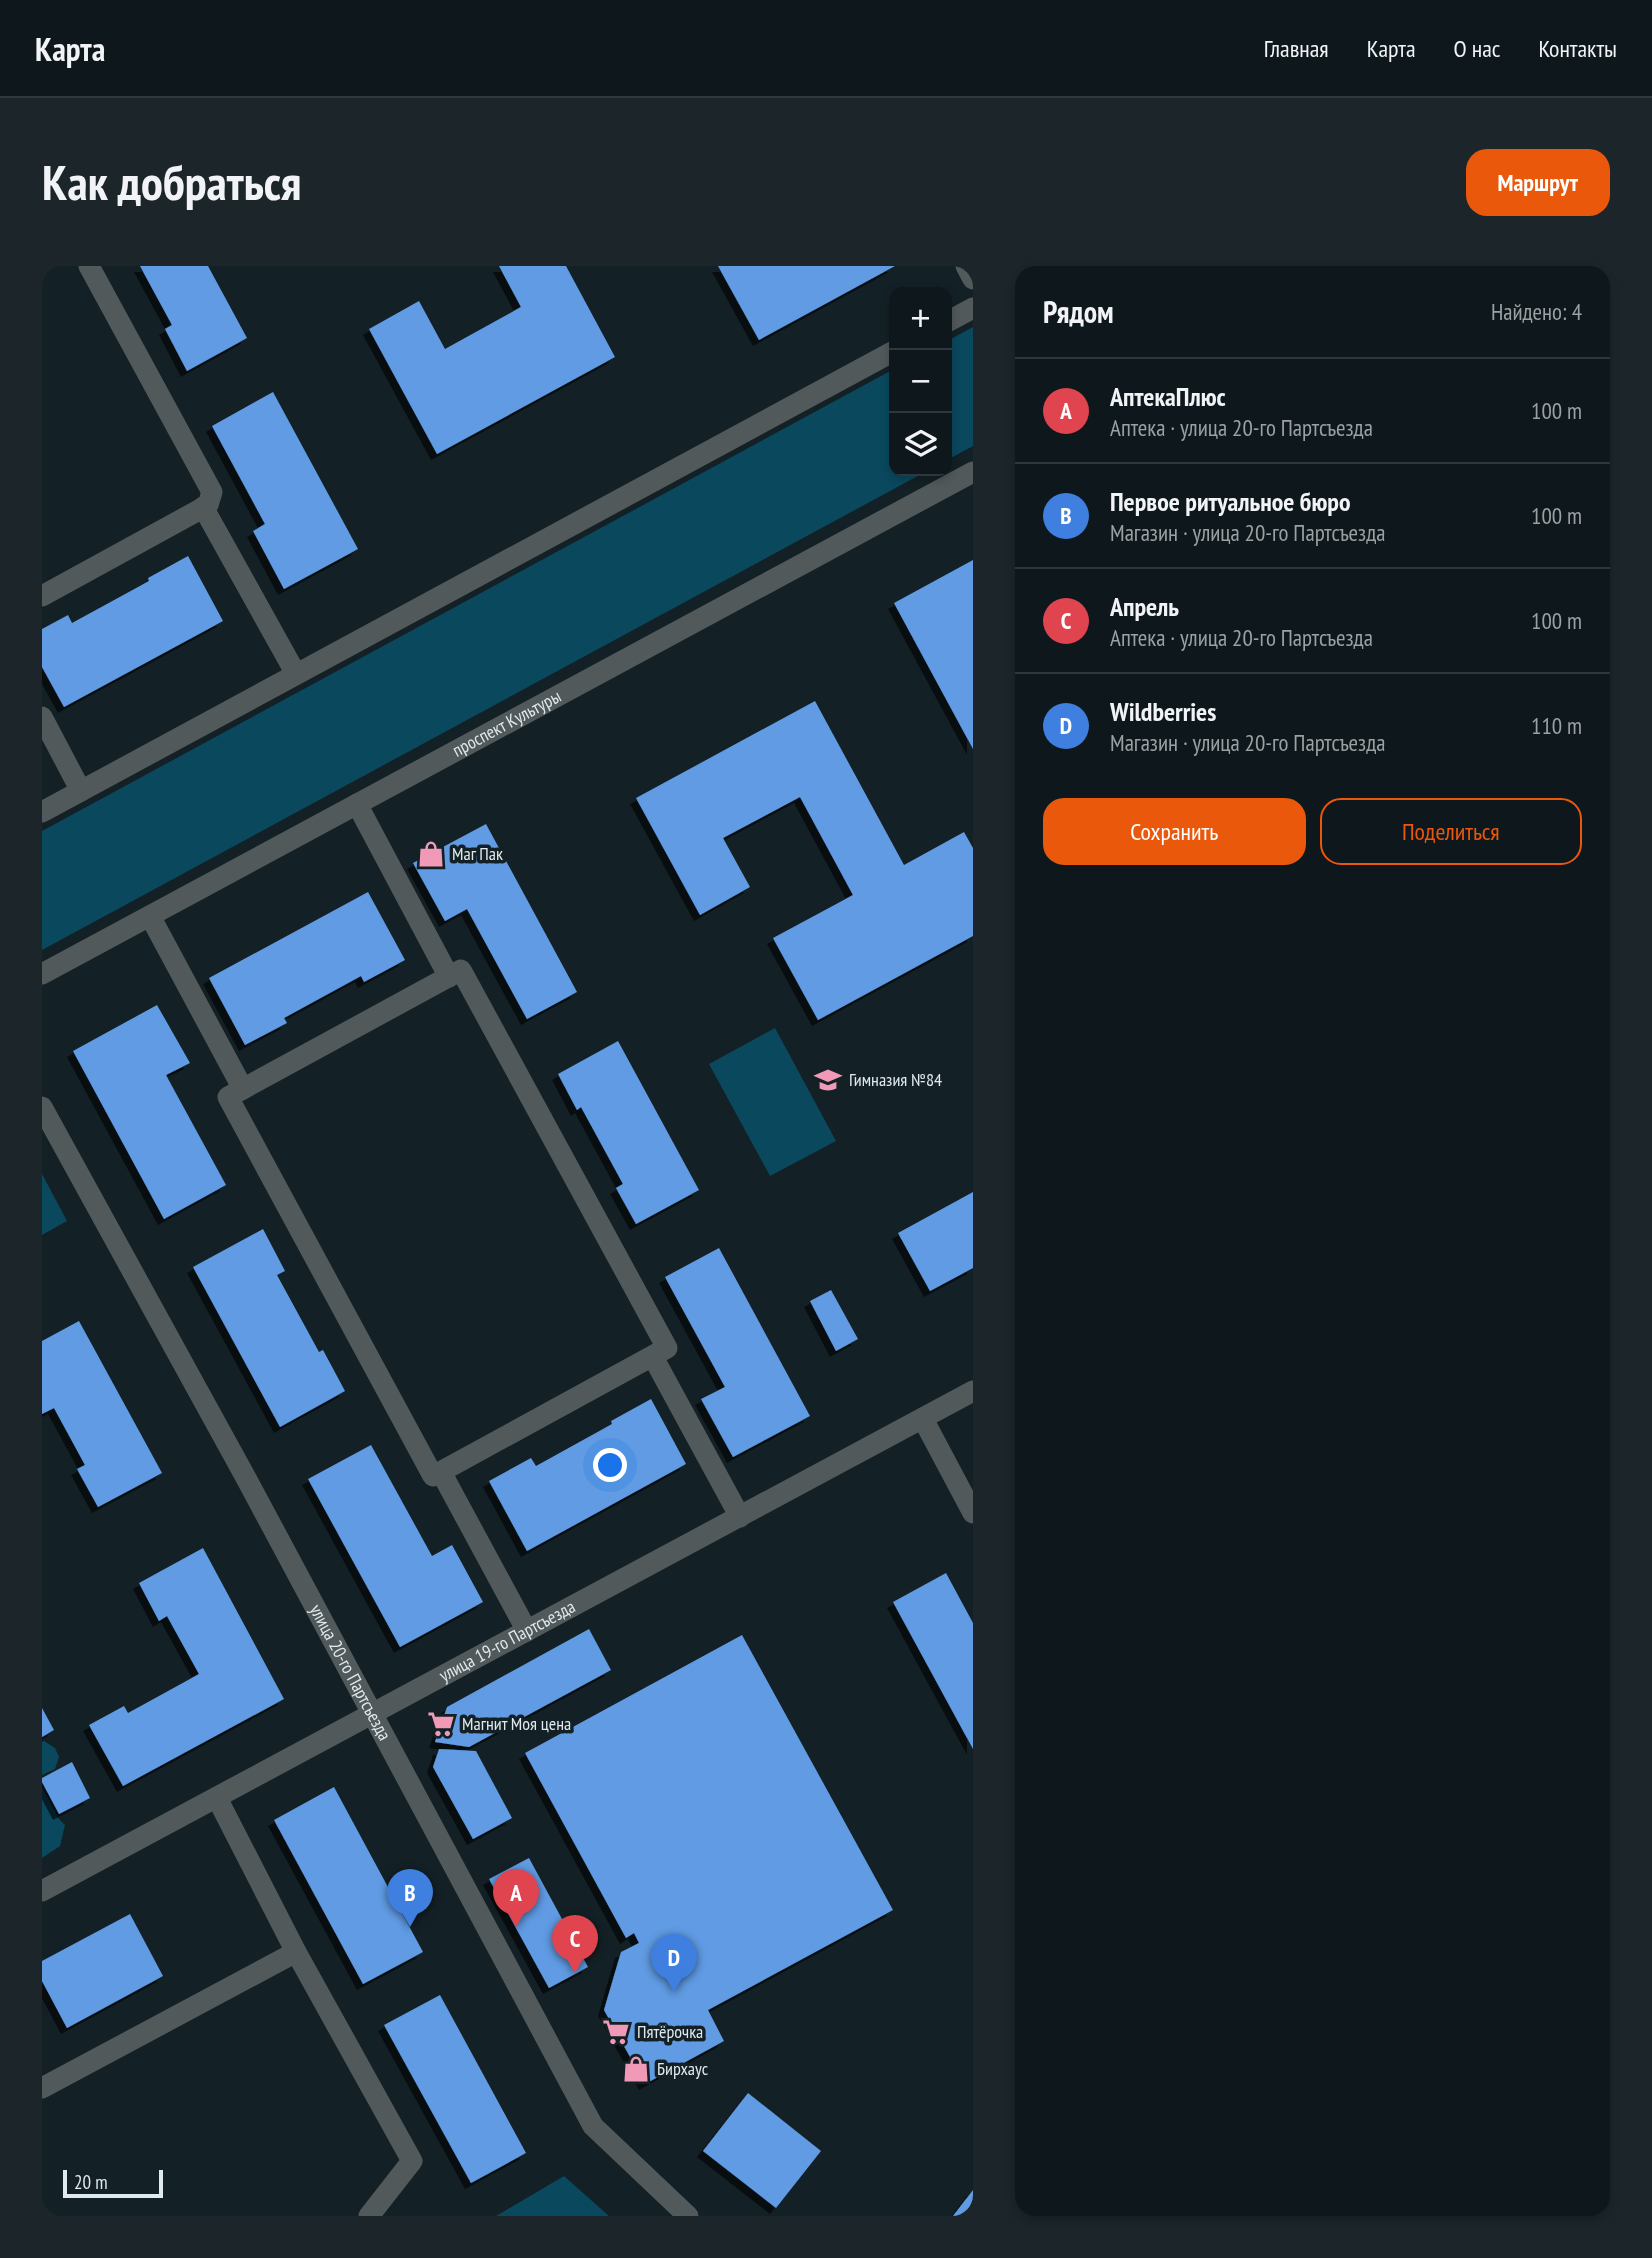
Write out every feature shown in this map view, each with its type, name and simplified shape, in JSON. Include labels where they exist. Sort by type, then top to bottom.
[{"type":"street","points":[[42,596],[208,505],[212,492],[89,266]]},
{"type":"street","points":[[966,266],[973,279]]},
{"type":"street","points":[[952,319],[973,308]]},
{"type":"street","points":[[42,812],[889,354]]},
{"type":"street","name":"проспект Культуры","points":[[42,974],[973,472]]},
{"type":"street","points":[[203,508],[296,674]]},
{"type":"street","points":[[42,717],[81,791]]},
{"type":"street","points":[[357,804],[449,976]]},
{"type":"street","points":[[150,916],[243,1089]]},
{"type":"street","points":[[461,970],[667,1349],[433,1476],[228,1097],[243,1089],[461,970]]},
{"type":"street","name":"улица 20-го Партсъезда","points":[[42,1107],[246,1478],[593,2126],[688,2216]]},
{"type":"street","points":[[653,1357],[740,1517]]},
{"type":"street","name":"улица 19-го Партсъезда","points":[[42,1891],[973,1391]]},
{"type":"street","points":[[923,1419],[973,1513]]},
{"type":"street","points":[[441,1472],[527,1630]]},
{"type":"street","points":[[217,1798],[296,1952],[412,2161],[369,2216]]},
{"type":"street","points":[[42,2088],[296,1952]]},
{"type":"shaded area","points":[[973,327],[973,446],[952,457],[952,350],[952,338]]},
{"type":"shaded area","points":[[889,372],[889,476],[918,476],[42,950],[42,831]]},
{"type":"shaded area","points":[[775,1028],[836,1141],[770,1176],[709,1064]]},
{"type":"shaded area","points":[[42,1174],[67,1221],[42,1235]]},
{"type":"shaded area","points":[[42,1742],[55,1748],[59,1757],[55,1769],[42,1775]]},
{"type":"shaded area","points":[[42,1787],[65,1825],[60,1846],[42,1858]]},
{"type":"shaded area","points":[[564,2176],[609,2216],[496,2216]]},
{"type":"building","points":[[140,266],[208,266],[247,338],[187,371],[165,329],[172,325]]},
{"type":"building","points":[[499,266],[566,266],[615,357],[437,454],[369,329],[419,301],[445,349],[521,307]]},
{"type":"building","points":[[718,266],[895,266],[759,340]]},
{"type":"building","points":[[273,392],[358,549],[284,589],[253,531],[265,524],[212,426]]},
{"type":"building","points":[[188,556],[223,621],[64,707],[42,667],[42,629],[68,615],[72,623],[149,581],[148,578]]},
{"type":"building","points":[[973,560],[973,749],[894,603]]},
{"type":"building","points":[[815,701],[904,865],[964,832],[973,848],[973,936],[818,1020],[773,938],[853,895],[800,797],[723,838],[750,887],[700,915],[636,798]]},
{"type":"building","points":[[486,824],[577,992],[527,1019],[467,909],[445,921],[413,863]]},
{"type":"building","points":[[368,892],[405,960],[364,982],[361,976],[284,1018],[287,1023],[245,1045],[209,978]]},
{"type":"building","points":[[157,1005],[190,1063],[166,1075],[226,1185],[164,1219],[73,1051]]},
{"type":"building","points":[[618,1041],[699,1190],[636,1224],[616,1188],[623,1184],[581,1107],[577,1110],[558,1074]]},
{"type":"building","points":[[973,1192],[973,1268],[930,1291],[898,1233]]},
{"type":"building","points":[[263,1229],[285,1271],[277,1275],[319,1352],[323,1350],[345,1391],[280,1427],[193,1267]]},
{"type":"building","points":[[719,1248],[810,1416],[733,1457],[701,1399],[725,1387],[665,1277]]},
{"type":"building","points":[[831,1290],[858,1339],[836,1351],[810,1301]]},
{"type":"building","points":[[79,1321],[162,1473],[98,1507],[77,1469],[85,1465],[54,1408],[42,1414],[42,1341]]},
{"type":"building","points":[[651,1399],[686,1464],[527,1551],[489,1481],[531,1458],[536,1466]]},
{"type":"building","points":[[371,1445],[432,1556],[452,1545],[483,1602],[400,1647],[308,1479]]},
{"type":"building","points":[[203,1548],[284,1699],[123,1786],[89,1725],[124,1706],[128,1713],[199,1674],[167,1616],[159,1621],[139,1583]]},
{"type":"building","points":[[946,1573],[973,1623],[973,1749],[893,1602]]},
{"type":"building","points":[[589,1629],[611,1670],[469,1747],[435,1742],[447,1707]]},
{"type":"building","points":[[742,1635],[893,1910],[708,2010],[724,2041],[645,2084],[604,2010],[621,1952],[639,1943],[634,1933],[626,1938],[525,1753]]},
{"type":"building","points":[[42,1708],[54,1730],[42,1737]]},
{"type":"building","points":[[439,1749],[476,1751],[512,1818],[473,1839],[433,1767]]},
{"type":"building","points":[[72,1762],[90,1798],[59,1814],[42,1778]]},
{"type":"building","points":[[334,1787],[423,1952],[363,1984],[274,1820]]},
{"type":"building","points":[[529,1858],[588,1967],[549,1988],[489,1879]]},
{"type":"building","points":[[130,1914],[163,1976],[67,2028],[42,1981],[42,1961]]},
{"type":"building","points":[[440,1995],[526,2153],[471,2183],[384,2025]]},
{"type":"building","points":[[748,2093],[821,2151],[776,2208],[703,2151]]},
{"type":"building","points":[[973,2190],[973,2216],[953,2216]]},
{"type":"place","name":"Маг Пак","points":[[431,854]]},
{"type":"place","name":"Гимназия №84","points":[[828,1080]]},
{"type":"place","name":"Магнит Моя цена","points":[[441,1724]]},
{"type":"place","name":"Первое ритуальное бюро","points":[[410,1927]]},
{"type":"place","name":"АптекаПлюс","points":[[516,1927]]},
{"type":"place","name":"Апрель","points":[[575,1973]]},
{"type":"place","name":"Wildberries","points":[[674,1992]]},
{"type":"place","name":"Пятёрочка","points":[[616,2032]]},
{"type":"place","name":"Бирхаус","points":[[636,2069]]}]
